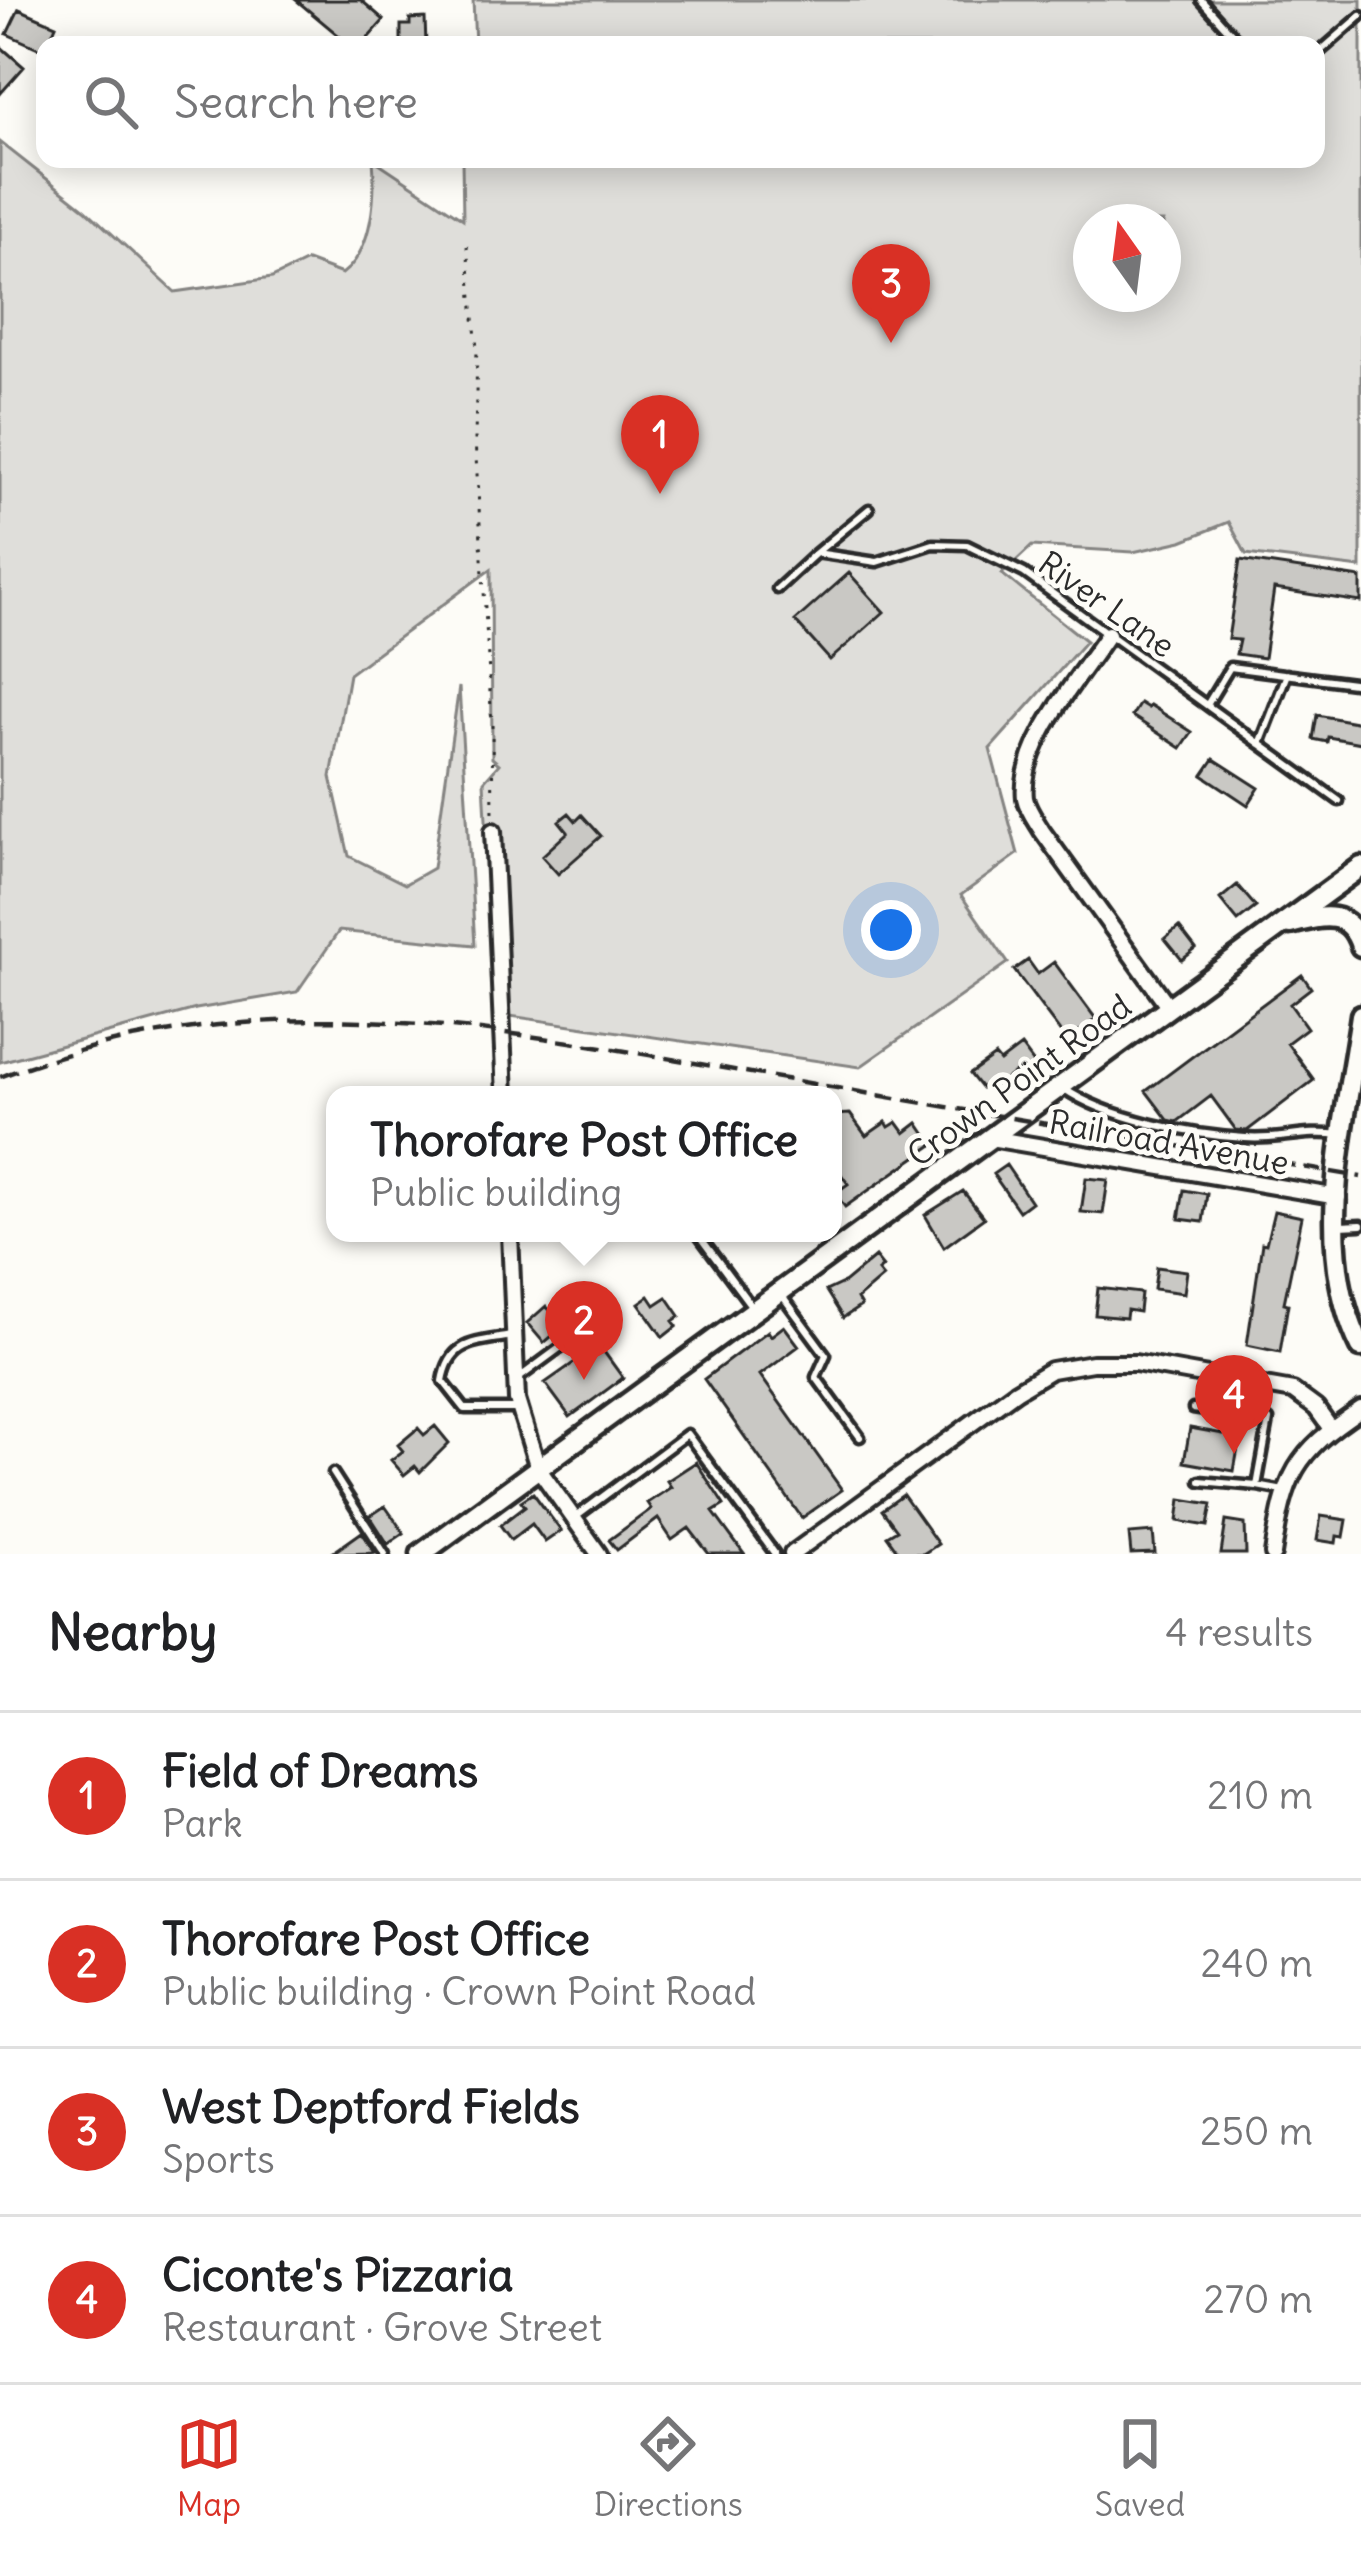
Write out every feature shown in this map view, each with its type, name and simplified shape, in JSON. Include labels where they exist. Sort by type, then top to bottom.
[{"type":"main road","name":"Crown Point Road","points":[[421,1554],[1361,867]]},
{"type":"main road","points":[[1280,926],[1327,915],[1343,919],[1356,931],[1361,946]]},
{"type":"main road","points":[[1361,1015],[1336,1227],[1339,1282],[1361,1346]]},
{"type":"street","points":[[1108,634],[1035,744],[1026,770],[1025,802],[1169,1007]]},
{"type":"street","points":[[493,831],[505,1086]]},
{"type":"street","name":"Railroad Avenue","points":[[990,1138],[1338,1198]]},
{"type":"street","points":[[510,1242],[520,1409],[538,1468],[599,1554]]},
{"type":"street","points":[[792,1554],[1051,1370],[1135,1363],[1293,1391],[1316,1408],[1331,1429]]},
{"type":"street","points":[[1273,1554],[1284,1491],[1301,1457],[1361,1409]]},
{"type":"lane","points":[[1202,0],[1234,36]]},
{"type":"lane","points":[[1325,47],[1361,16]]},
{"type":"lane","points":[[777,589],[869,508]]},
{"type":"lane","name":"River Lane","points":[[816,553],[877,562],[933,544],[967,545],[1024,573],[1339,801]]},
{"type":"lane","points":[[1207,705],[1230,667],[1361,684]]},
{"type":"lane","points":[[1259,744],[1287,674]]},
{"type":"lane","points":[[1060,1086],[1086,1105],[1178,1129],[1250,1139],[1312,1131],[1345,1136]]},
{"type":"lane","points":[[1336,1227],[1361,1225]]},
{"type":"lane","points":[[704,1242],[754,1310]]},
{"type":"lane","points":[[778,1292],[826,1355],[816,1377],[860,1437]]},
{"type":"lane","points":[[516,1381],[603,1316]]},
{"type":"lane","points":[[514,1336],[463,1346],[447,1360],[443,1381],[465,1409],[520,1409]]},
{"type":"lane","points":[[1246,1417],[1252,1384]]},
{"type":"lane","points":[[1192,1409],[1269,1420],[1257,1486]]},
{"type":"lane","points":[[574,1518],[687,1434],[775,1554]]},
{"type":"lane","points":[[332,1473],[385,1554]]},
{"type":"lane","points":[[1200,1480],[1284,1491]]},
{"type":"path","points":[[467,246],[477,348],[475,440],[492,726],[493,831]]},
{"type":"shaded area","points":[[473,0],[1361,0],[1361,568],[1246,554],[1229,522],[1182,541],[1133,552],[1032,546],[1002,574],[1086,641],[990,749],[1018,854],[961,895],[1008,963],[860,1067],[496,1014],[484,781],[499,764],[492,758],[491,569],[349,674],[331,777],[349,856],[405,884],[433,868],[459,687],[475,945],[339,931],[297,992],[196,1009],[0,1062],[0,142],[85,209],[175,292],[272,278],[307,261],[342,274],[366,237],[373,168],[386,168],[463,219],[462,168],[1325,168],[1325,36],[475,36]]},
{"type":"building","points":[[296,0],[361,0],[384,20],[370,36],[339,36]]},
{"type":"building","points":[[19,9],[56,25],[51,36],[36,36],[36,47],[7,34]]},
{"type":"building","points":[[425,18],[426,36],[401,36],[401,25],[410,25],[410,19]]},
{"type":"building","points":[[0,46],[24,67],[0,94]]},
{"type":"building","points":[[1240,560],[1361,578],[1361,602],[1274,589],[1264,658],[1236,654],[1239,640],[1228,639]]},
{"type":"building","points":[[849,573],[884,612],[830,660],[795,621]]},
{"type":"building","points":[[1140,703],[1192,732],[1181,748],[1132,716]]},
{"type":"building","points":[[1317,715],[1361,723],[1361,743],[1313,739]]},
{"type":"building","points":[[1214,759],[1259,788],[1248,805],[1203,775]]},
{"type":"building","points":[[569,813],[576,821],[582,815],[601,836],[558,874],[542,856],[568,832],[559,821]]},
{"type":"building","points":[[1237,885],[1256,907],[1238,921],[1220,899]]},
{"type":"building","points":[[1179,927],[1196,949],[1182,960],[1165,939]]},
{"type":"building","points":[[1028,960],[1038,974],[1054,962],[1096,1019],[1067,1041],[1014,970]]},
{"type":"building","points":[[1302,975],[1311,988],[1290,1004],[1307,1028],[1287,1043],[1314,1080],[1247,1131],[1236,1130],[1211,1096],[1177,1122],[1168,1120],[1146,1091]]},
{"type":"building","points":[[1021,1046],[1036,1066],[1022,1077],[1017,1071],[989,1091],[970,1074],[995,1056],[1000,1062]]},
{"type":"building","points":[[842,1114],[850,1114],[866,1136],[886,1122],[889,1127],[897,1122],[905,1133],[918,1123],[933,1145],[845,1207],[842,1188],[848,1184],[842,1176]]},
{"type":"building","points":[[1006,1165],[1031,1202],[1019,1211],[993,1174]]},
{"type":"building","points":[[1086,1178],[1108,1180],[1103,1214],[1081,1212]]},
{"type":"building","points":[[1184,1190],[1207,1194],[1203,1222],[1179,1219]]},
{"type":"building","points":[[963,1191],[984,1218],[944,1247],[925,1215]]},
{"type":"building","points":[[1274,1211],[1302,1217],[1284,1303],[1288,1304],[1280,1352],[1247,1345],[1262,1243],[1266,1244]]},
{"type":"building","points":[[875,1257],[883,1267],[878,1271],[883,1277],[857,1299],[861,1306],[843,1318],[826,1291]]},
{"type":"building","points":[[1157,1267],[1187,1271],[1184,1293],[1154,1289]]},
{"type":"building","points":[[1098,1288],[1141,1293],[1139,1312],[1127,1310],[1126,1318],[1095,1315]]},
{"type":"building","points":[[649,1296],[655,1305],[667,1297],[680,1316],[673,1321],[677,1326],[663,1337],[639,1303]]},
{"type":"building","points":[[546,1306],[564,1326],[544,1343],[527,1323]]},
{"type":"building","points":[[784,1326],[799,1346],[760,1375],[842,1490],[802,1518],[704,1379],[768,1331],[771,1336]]},
{"type":"building","points":[[599,1345],[623,1378],[570,1417],[545,1383]]},
{"type":"building","points":[[435,1426],[449,1443],[420,1472],[415,1466],[404,1475],[391,1460],[403,1451],[398,1445],[418,1428],[424,1435]]},
{"type":"building","points":[[1190,1428],[1240,1437],[1234,1471],[1184,1462]]},
{"type":"building","points":[[696,1462],[724,1505],[713,1512],[744,1554],[709,1554],[689,1528],[672,1540],[658,1519],[617,1550],[609,1540],[651,1509],[647,1503],[671,1487],[667,1481]]},
{"type":"building","points":[[533,1493],[561,1531],[545,1542],[532,1524],[511,1540],[500,1525],[525,1506],[521,1501]]},
{"type":"building","points":[[903,1495],[938,1544],[923,1554],[900,1554],[887,1536],[897,1530],[882,1510]]},
{"type":"building","points":[[1181,1499],[1212,1504],[1208,1526],[1178,1521]]},
{"type":"building","points":[[385,1506],[404,1533],[388,1544],[370,1516]]},
{"type":"building","points":[[1321,1516],[1347,1520],[1344,1537],[1337,1536],[1336,1543],[1317,1540]]},
{"type":"building","points":[[1226,1521],[1245,1524],[1246,1554],[1221,1554]]},
{"type":"building","points":[[362,1532],[375,1553],[331,1554]]},
{"type":"building","points":[[1153,1532],[1155,1553],[1131,1554],[1129,1534]]},
{"type":"railway","points":[[0,1077],[102,1045],[203,1027],[304,1020],[507,1033],[831,1086]]},
{"type":"railway","points":[[842,1088],[1361,1177]]},
{"type":"place","name":"West Deptford Fields","points":[[891,343]]},
{"type":"place","name":"Field of Dreams","points":[[660,494]]},
{"type":"place","name":"Thorofare Post Office","points":[[584,1380]]},
{"type":"place","name":"Ciconte's Pizzaria","points":[[1234,1454]]}]
